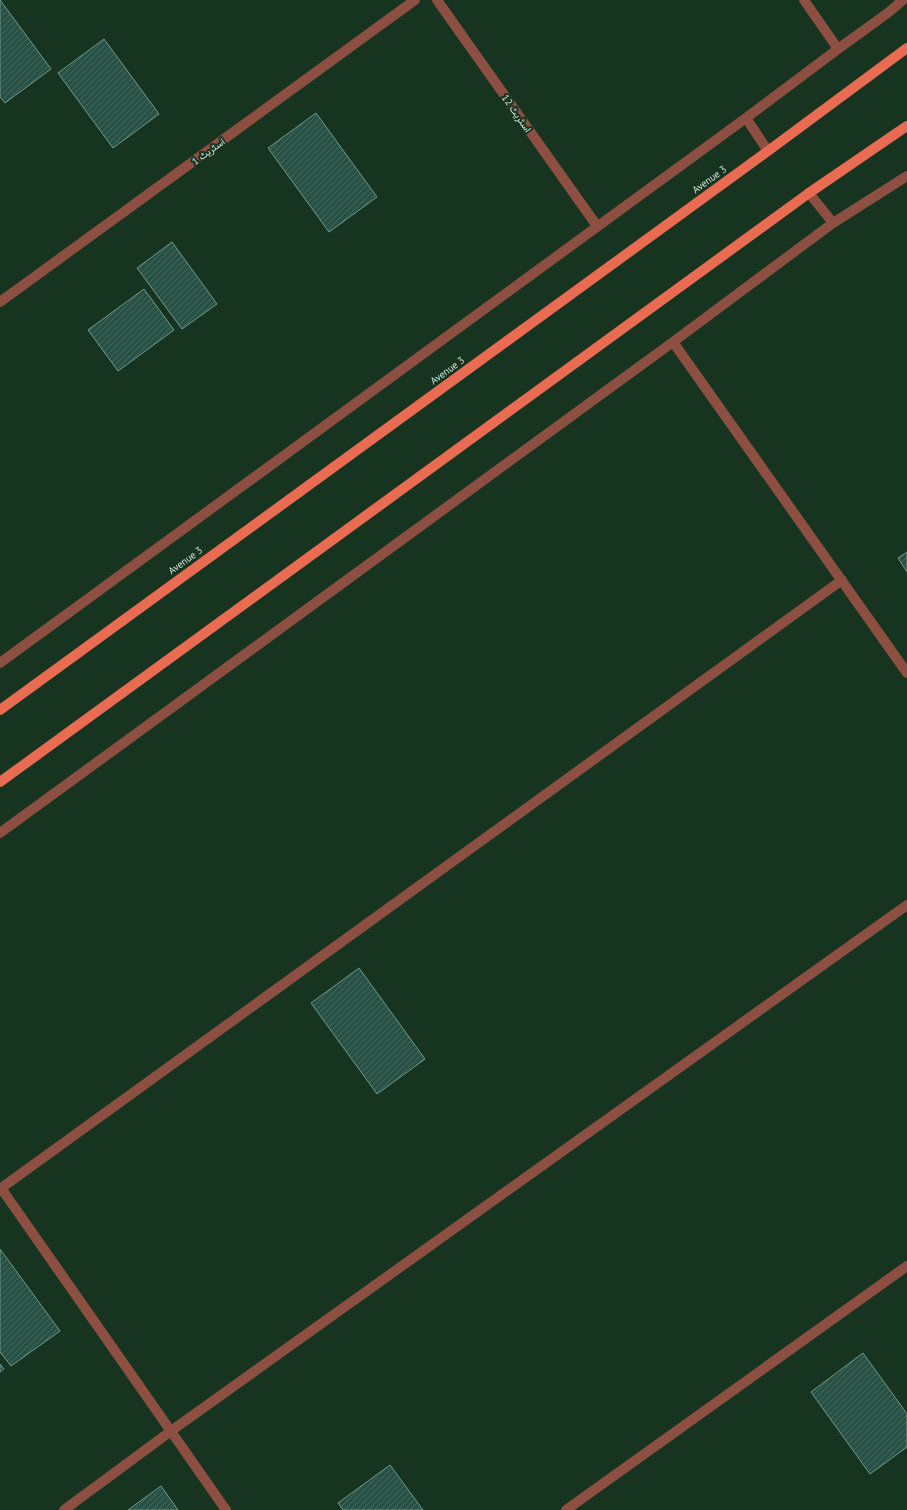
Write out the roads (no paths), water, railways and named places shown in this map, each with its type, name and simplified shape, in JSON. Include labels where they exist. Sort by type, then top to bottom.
[{"type":"main road","name":"Avenue 3","points":[[0,710],[768,151],[907,48]]},
{"type":"main road","points":[[0,782],[809,193],[907,126]]},
{"type":"street","name":"اسٹریٹ 1","points":[[0,302],[415,0]]},
{"type":"street","name":"اسٹریٹ 12","points":[[437,0],[597,226]]},
{"type":"street","points":[[804,0],[838,49]]},
{"type":"street","points":[[0,663],[746,118],[903,0]]},
{"type":"street","points":[[746,118],[768,151]]},
{"type":"street","points":[[0,833],[673,342],[833,223],[907,176]]},
{"type":"street","points":[[809,193],[833,223]]},
{"type":"street","points":[[673,342],[907,673]]},
{"type":"street","points":[[226,1510],[1,1189],[842,580]]},
{"type":"street","points":[[64,1510],[171,1431],[907,905]]},
{"type":"street","points":[[566,1510],[907,1266]]}]
